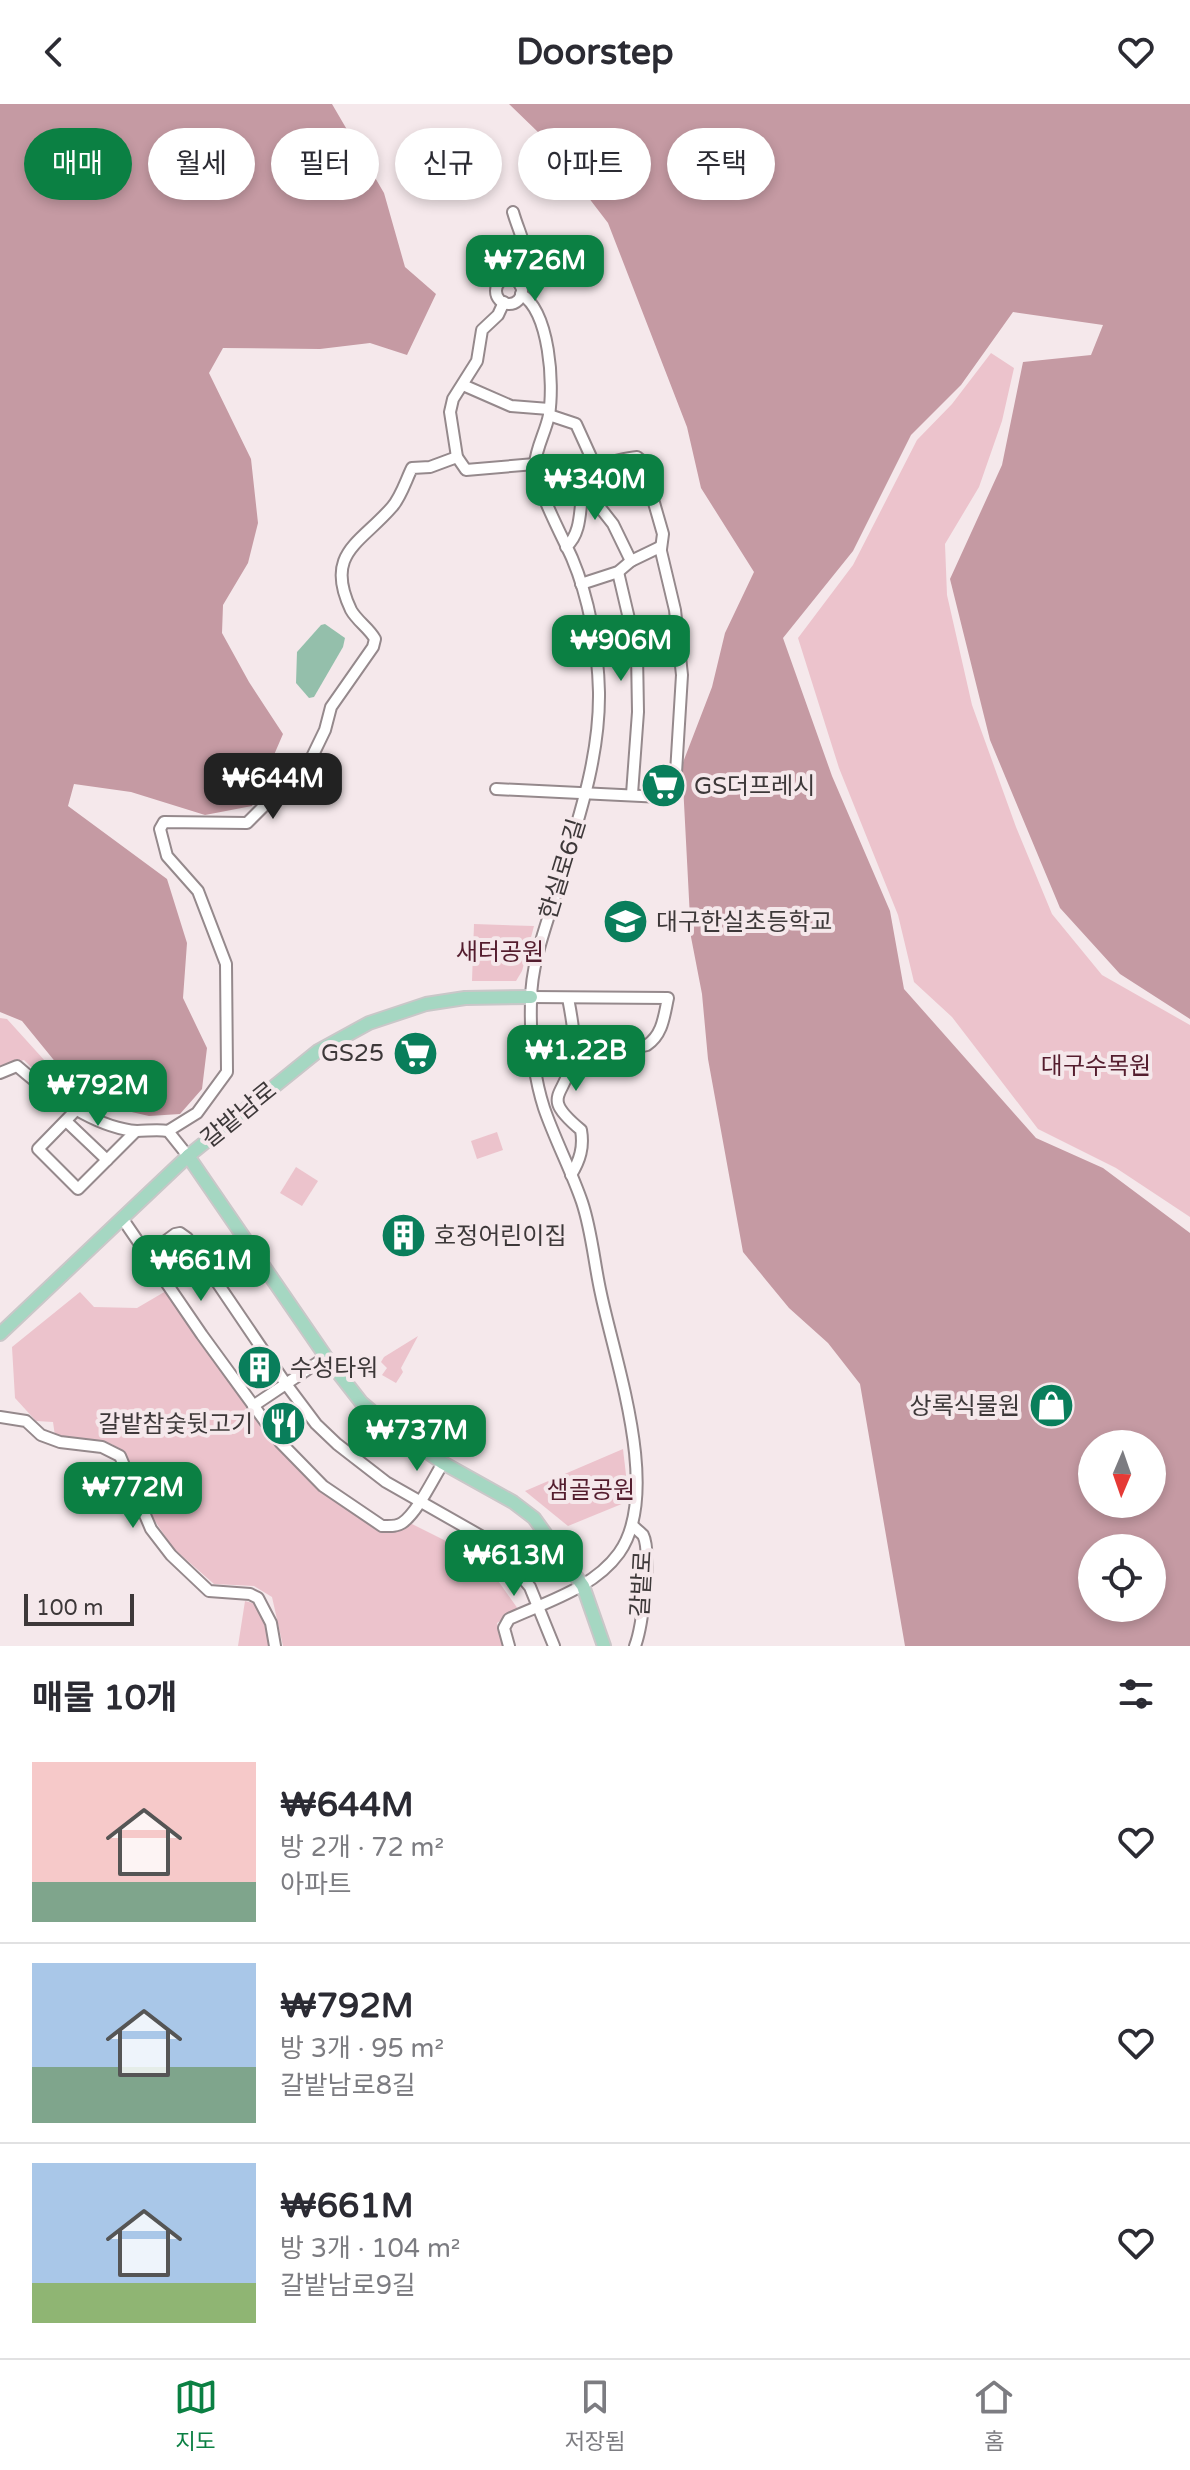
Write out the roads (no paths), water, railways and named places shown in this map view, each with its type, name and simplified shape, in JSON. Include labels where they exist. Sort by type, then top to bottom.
[{"type":"main road","name":"갈밭남로","points":[[0,1334],[188,1156],[318,1051],[369,1023],[426,1004],[465,998],[531,997]]},
{"type":"main road","name":"갈밭로","points":[[188,1156],[326,1357],[361,1402],[443,1463],[513,1502],[534,1518],[583,1586],[604,1646]]},
{"type":"street","points":[[504,302],[516,301],[527,272],[527,256],[513,212]]},
{"type":"street","points":[[510,278],[531,301],[542,323],[547,349],[549,412],[535,464],[466,470],[457,457],[450,412],[453,399],[477,361],[482,330],[498,315],[504,302],[496,293],[499,282],[510,278]]},
{"type":"street","points":[[463,385],[511,406],[549,412],[576,424],[591,457],[582,483],[576,535],[566,547]]},
{"type":"street","points":[[0,1073],[17,1066],[51,1096],[76,1110],[114,1126],[136,1131],[168,1131],[197,1113],[227,1072],[226,964],[198,891],[167,856],[160,829],[164,822],[247,823],[311,759],[325,730],[331,707],[373,647],[375,639],[352,612],[340,573],[343,559],[355,542],[395,505],[412,468],[430,467],[457,457]]},
{"type":"street","points":[[496,789],[662,797],[670,795],[675,789],[682,675],[675,610],[661,549],[663,534],[642,461],[637,457],[621,458],[588,468]]},
{"type":"street","name":"한실로6길","points":[[509,1646],[504,1624],[583,1586],[616,1558],[633,1526],[637,1502],[621,1374],[600,1291],[589,1227],[547,1116],[534,1063],[531,997],[541,940],[595,751],[599,691],[596,658],[581,584],[539,483],[535,464]]},
{"type":"street","points":[[588,468],[598,505],[613,524],[631,561]]},
{"type":"street","points":[[581,584],[618,572],[631,561],[661,549]]},
{"type":"street","points":[[618,572],[637,653],[638,728],[632,794]]},
{"type":"street","points":[[531,997],[668,998],[660,1030],[647,1045],[572,1062]]},
{"type":"street","points":[[568,998],[575,1040],[572,1062],[557,1097],[560,1109],[581,1130],[583,1142],[579,1161],[571,1175]]},
{"type":"street","points":[[547,1116],[560,1109]]},
{"type":"street","points":[[76,1110],[38,1149],[78,1189],[136,1131]]},
{"type":"street","points":[[66,1121],[107,1160]]},
{"type":"street","points":[[168,1131],[188,1156]]},
{"type":"street","points":[[122,1218],[253,1406],[313,1478],[382,1526],[403,1523],[443,1463]]},
{"type":"street","points":[[148,1254],[175,1234],[180,1233],[187,1238],[310,1417],[337,1444],[386,1482],[479,1532],[495,1544],[530,1587],[554,1646]]},
{"type":"street","points":[[253,1406],[326,1357]]},
{"type":"street","points":[[0,1417],[26,1421],[41,1435],[60,1442],[102,1447],[120,1456],[151,1529],[171,1555],[209,1591],[250,1594],[258,1598],[271,1623],[275,1646]]},
{"type":"street","name":"갈밭로","points":[[633,1526],[643,1535],[647,1552],[635,1646]]},
{"type":"place","name":"GS더프레시","points":[[663,786]]},
{"type":"place","name":"대구한실초등학교","points":[[625,922]]},
{"type":"place","name":"GS25","points":[[415,1053]]},
{"type":"place","name":"호정어린이집","points":[[403,1236]]},
{"type":"place","name":"수성타워","points":[[259,1368]]},
{"type":"place","name":"상록식물원","points":[[1051,1406]]},
{"type":"place","name":"갈밭참숯뒷고기","points":[[284,1424]]},
{"type":"park label","name":"새터공원","points":[[500,952]]},
{"type":"park label","name":"대구수목원","points":[[1096,1066]]},
{"type":"park label","name":"샘골공원","points":[[591,1490]]}]
